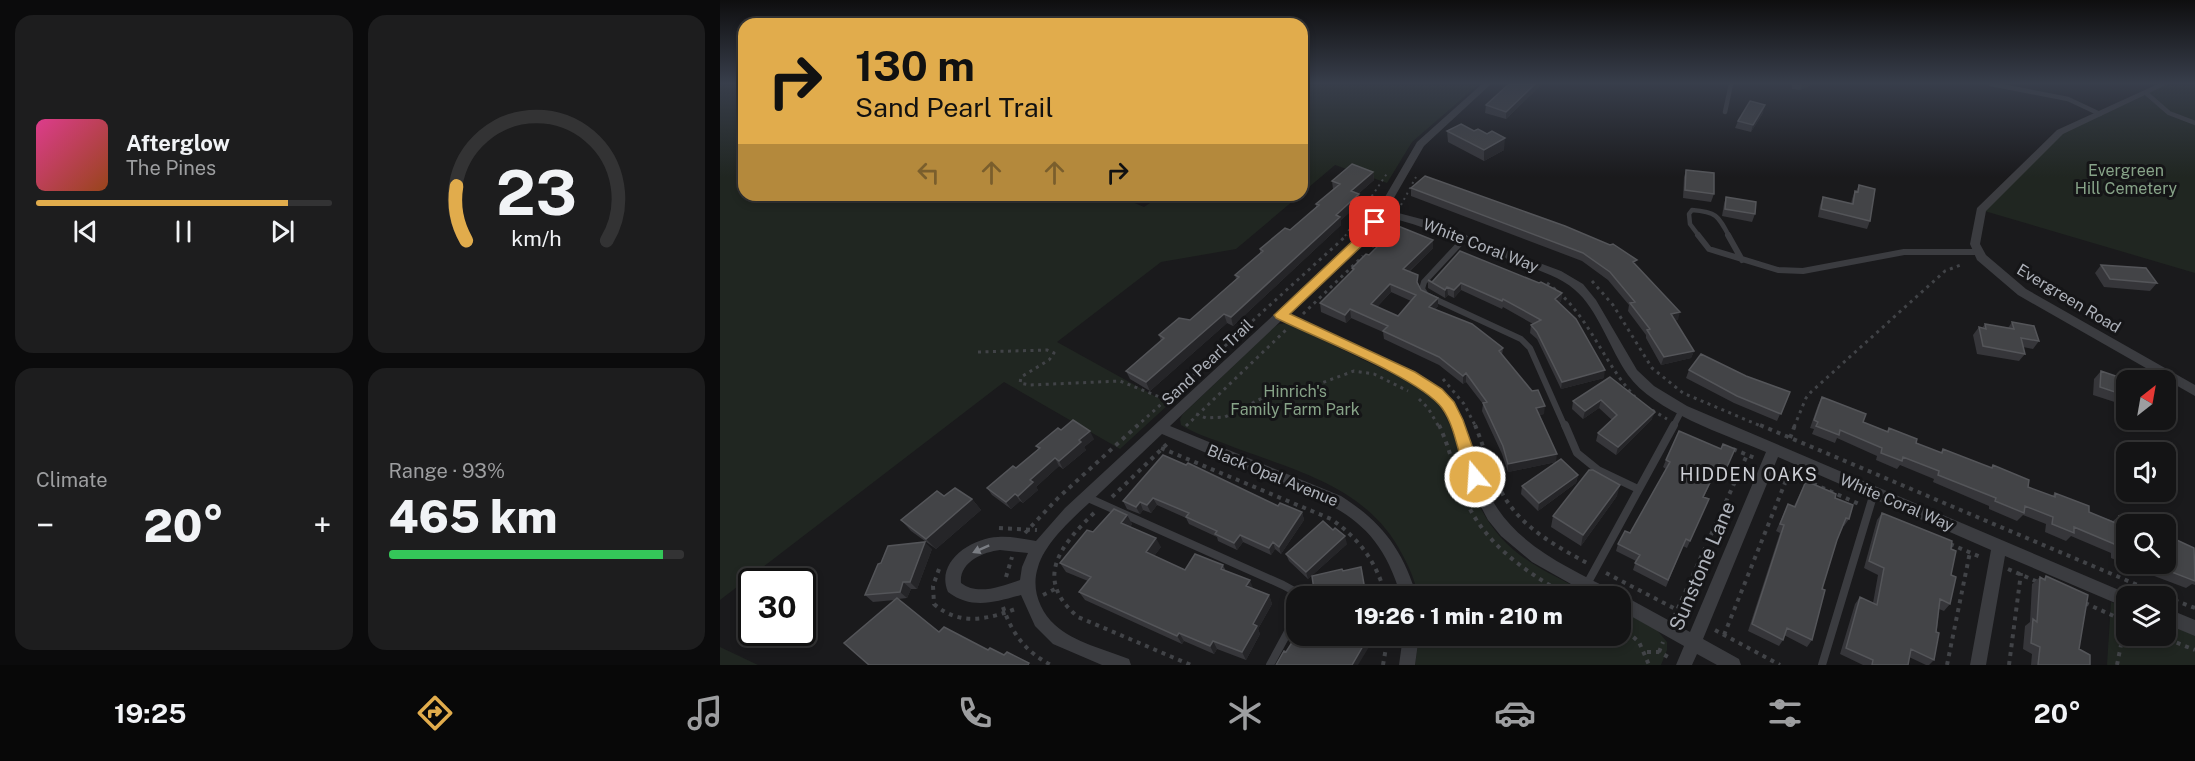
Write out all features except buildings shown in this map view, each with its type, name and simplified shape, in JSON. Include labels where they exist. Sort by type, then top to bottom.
[{"type":"street","name":"Sand Pearl Trail","points":[[1028,594],[1038,548],[1048,535],[1363,238],[1425,138],[1451,115]]},
{"type":"street","points":[[1980,254],[1975,244],[1981,210],[2060,132],[2098,115]]},
{"type":"street","name":"White Coral Way","points":[[1381,212],[1421,222],[1465,238],[1557,274],[1579,287],[1592,303],[1633,372],[1649,389],[1682,410],[2116,596]]},
{"type":"street","name":"Evergreen Road","points":[[1980,254],[2022,292],[2195,391]]},
{"type":"street","points":[[1286,310],[1410,376],[1437,393],[1449,406],[1475,477],[1494,516],[1529,552],[1591,586]]},
{"type":"street","name":"Black Opal Avenue","points":[[1160,428],[1323,494],[1355,511],[1370,523],[1393,553],[1406,586]]},
{"type":"street","name":"Sunstone Lane","points":[[1684,665],[1779,452]]},
{"type":"street","points":[[1038,548],[999,543],[985,546],[962,560],[953,574],[954,587],[968,596],[1028,594],[1042,626],[1061,640],[1123,665]]},
{"type":"street","points":[[1978,665],[1999,546]]},
{"type":"street","points":[[1631,609],[1733,665]]},
{"type":"street","points":[[2176,620],[2195,628]]},
{"type":"street","points":[[1407,665],[1410,646]]},
{"type":"lane","points":[[2174,115],[2195,123]]},
{"type":"lane","points":[[1742,260],[1717,217],[1712,212],[1692,210],[1689,214],[1690,224],[1709,249],[1742,260],[1778,270],[1803,271],[1904,252],[1980,254]]},
{"type":"lane","points":[[1465,238],[1424,282],[1422,289],[1426,295],[1521,339],[1530,348],[1577,453],[1598,470],[1638,489]]},
{"type":"lane","points":[[1587,584],[1682,410]]},
{"type":"lane","points":[[1822,665],[1874,492]]},
{"type":"lane","points":[[1086,497],[1286,587]]},
{"type":"lane","points":[[1270,665],[1286,635]]},
{"type":"path","points":[[1409,208],[1400,206],[1419,172]]},
{"type":"path","points":[[1191,665],[1078,617],[1067,610],[1055,589],[1056,564],[1067,541],[1378,242],[1396,215]]},
{"type":"path","points":[[1779,452],[1790,439],[1811,392],[1945,271],[1980,254]]},
{"type":"path","points":[[1590,280],[1613,305],[1652,368],[1671,385],[1691,397],[2140,586]]},
{"type":"path","points":[[1276,299],[1286,310],[1300,317],[1316,317]]},
{"type":"path","points":[[978,352],[1047,350],[1054,353],[1049,360],[1021,377],[1020,383],[1030,385],[1120,381],[1167,399],[1197,415],[1216,420],[1230,416],[1277,392],[1302,390],[1354,372],[1372,374],[1409,392],[1431,411],[1472,514],[1499,550],[1519,567],[1551,586]]},
{"type":"path","points":[[1440,377],[1467,405],[1497,483],[1514,510],[1539,536],[1780,665]]},
{"type":"path","points":[[1130,432],[1162,449],[1318,512],[1342,525],[1366,551],[1383,586]]},
{"type":"path","points":[[1647,652],[1659,652],[1747,454]]},
{"type":"path","points":[[1716,656],[1789,473]]},
{"type":"path","points":[[988,530],[1009,527],[1036,530],[1067,541]]},
{"type":"path","points":[[2008,665],[2027,539]]},
{"type":"path","points":[[1947,665],[1971,546]]},
{"type":"path","points":[[940,566],[933,586],[934,604],[950,618],[981,619],[1016,609],[1028,594],[1055,589]]},
{"type":"path","points":[[2176,601],[2195,608]]},
{"type":"path","points":[[1631,634],[1647,652],[1649,665]]},
{"type":"path","points":[[2176,642],[2195,650]]},
{"type":"path","points":[[1383,665],[1386,646]]},
{"type":"path","points":[[2117,665],[2121,646]]},
{"type":"green space","points":[[720,115],[738,115],[738,201],[1130,201],[1144,207],[1153,201],[1293,201],[1236,249],[1161,262],[1057,342],[1169,404],[1120,449],[1004,382],[762,568],[738,568],[738,586],[720,600]]},
{"type":"green space","points":[[1308,115],[1443,115],[1412,142],[1387,183],[1335,165],[1308,188]]},
{"type":"green space","name":"Evergreen Hill Cemetery","points":[[2097,115],[2195,115],[2195,273],[1981,210],[2060,132]]},
{"type":"green space","name":"Hinrich's Family Farm Park","points":[[1287,323],[1406,380],[1430,396],[1447,419],[1467,477],[1489,523],[1502,539],[1533,564],[1574,586],[1415,586],[1402,554],[1387,530],[1347,495],[1325,482],[1181,425],[1180,419],[1183,414],[1279,324]]},
{"type":"green space","points":[[2111,602],[2116,604],[2116,646],[2176,646],[2176,628],[2195,635],[2195,665],[2107,665]]},
{"type":"green space","points":[[1631,616],[1657,630],[1667,642],[1667,650],[1661,665],[1415,665],[1418,646],[1631,646]]},
{"type":"green space","points":[[720,647],[758,665],[720,665]]},
{"type":"district","name":"HIDDEN OAKS","points":[[1749,475]]},
{"type":"route","points":[[1375,222],[1363,238],[1281,315],[1410,376],[1437,393],[1449,406],[1475,477]]}]
